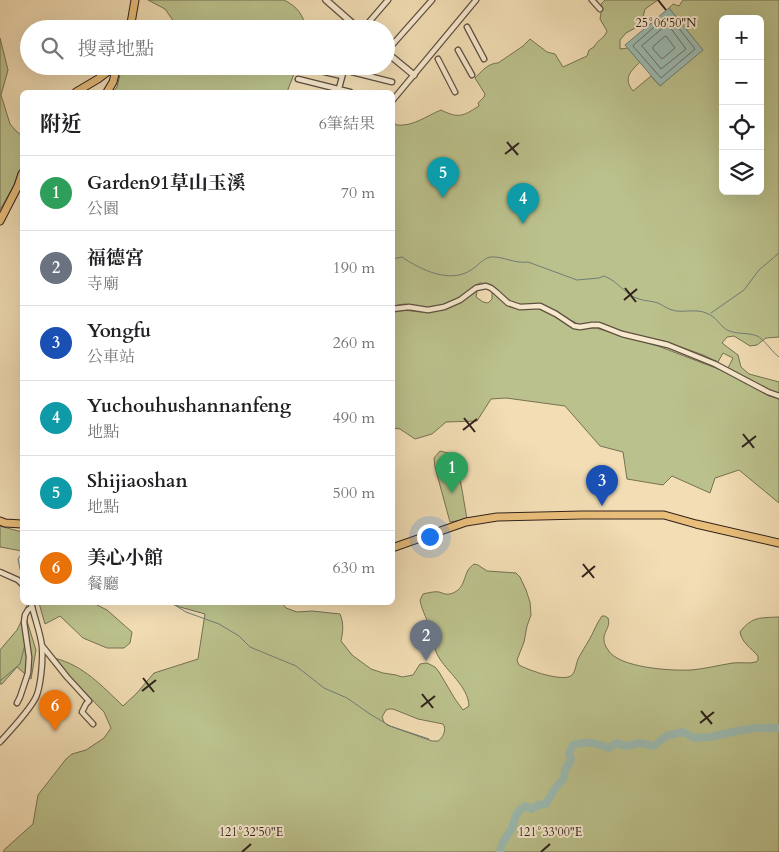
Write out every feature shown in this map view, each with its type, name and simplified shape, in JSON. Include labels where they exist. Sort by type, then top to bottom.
[{"type":"main road","points":[[132,20],[135,0]]},
{"type":"main road","points":[[80,90],[104,75]]},
{"type":"main road","points":[[108,90],[114,75]]},
{"type":"main road","points":[[0,221],[20,179]]},
{"type":"main road","points":[[395,547],[466,522],[497,517],[664,515],[779,543]]},
{"type":"main road","points":[[0,521],[20,524]]},
{"type":"street","points":[[326,0],[347,20]]},
{"type":"street","points":[[369,20],[388,0]]},
{"type":"street","points":[[395,42],[432,0]]},
{"type":"street","points":[[395,97],[476,0]]},
{"type":"street","points":[[592,0],[600,9]]},
{"type":"street","points":[[467,27],[484,59]]},
{"type":"street","points":[[458,50],[472,75]]},
{"type":"street","points":[[395,59],[414,74]]},
{"type":"street","points":[[438,60],[455,92]]},
{"type":"street","points":[[338,75],[342,76],[338,90]]},
{"type":"street","points":[[368,75],[392,82]]},
{"type":"street","points":[[298,79],[335,90]]},
{"type":"street","points":[[395,309],[409,307],[428,310],[444,307],[460,300],[476,288],[486,286],[508,303],[520,307],[540,306],[574,326],[599,325],[622,334],[668,345],[715,364],[779,396]]},
{"type":"street","points":[[0,572],[20,582]]},
{"type":"street","points":[[0,742],[28,710],[36,697],[39,685],[42,646],[32,605]]},
{"type":"street","points":[[16,703],[28,673],[29,657],[24,622],[25,615],[32,605]]},
{"type":"street","points":[[42,646],[89,701],[82,712],[93,724]]},
{"type":"green space","points":[[148,0],[284,0],[293,5],[303,20],[173,20],[165,9]]},
{"type":"green space","points":[[605,0],[658,0],[645,9],[642,21],[637,27],[626,33],[620,40],[620,49],[628,48],[640,62],[631,72],[628,79],[633,91],[651,76],[660,86],[702,50],[669,8],[673,4],[679,6],[683,0],[779,0],[779,337],[766,338],[757,345],[750,346],[734,336],[727,337],[722,343],[738,355],[741,367],[749,374],[779,382],[779,393],[770,391],[728,368],[733,358],[723,353],[718,362],[664,341],[608,327],[580,325],[539,304],[521,305],[510,301],[488,284],[480,283],[451,303],[443,305],[425,308],[404,304],[395,306],[395,124],[402,125],[414,123],[441,110],[452,115],[461,115],[479,106],[478,103],[485,94],[475,78],[488,66],[498,63],[530,39],[547,52],[555,54],[563,67],[587,56],[589,50],[594,47],[607,31],[600,19],[601,4]]},
{"type":"green space","points":[[0,38],[8,70],[1,95],[10,124],[20,134],[20,169],[14,185],[0,210]]},
{"type":"green space","points":[[120,75],[294,75],[288,90],[115,90]]},
{"type":"green space","points":[[475,290],[477,291],[476,297],[488,303],[492,299],[493,292],[506,304],[540,308],[579,329],[596,328],[658,346],[729,373],[769,396],[779,398],[779,503],[739,470],[715,478],[710,493],[672,476],[663,485],[627,479],[623,452],[600,446],[565,406],[506,398],[491,399],[477,421],[446,422],[432,434],[415,439],[400,429],[395,428],[395,312],[439,310],[464,298]]},
{"type":"green space","points":[[440,451],[456,455],[467,519],[450,522],[435,467],[434,458]]},
{"type":"green space","points":[[0,526],[20,531],[20,551],[0,547]]},
{"type":"green space","points":[[474,564],[487,571],[516,573],[520,577],[530,602],[531,615],[517,660],[519,665],[554,677],[562,678],[572,675],[579,657],[602,616],[608,618],[609,622],[604,636],[605,645],[614,656],[634,665],[682,670],[756,662],[758,656],[745,642],[740,632],[753,620],[779,617],[779,852],[3,852],[33,824],[38,795],[66,759],[72,754],[86,750],[104,738],[111,728],[104,712],[54,658],[83,671],[123,706],[154,673],[198,659],[205,614],[175,605],[284,605],[286,608],[297,612],[312,611],[340,614],[343,628],[341,641],[352,655],[371,669],[402,677],[413,675],[420,664],[427,663],[435,667],[463,710],[469,706],[468,699],[437,653],[420,600],[423,594],[431,592],[448,594],[455,592],[462,584],[468,570]],"holes":[[[393,709],[418,719],[443,724],[445,728],[440,740],[432,741],[387,725],[382,717],[386,710]]]},
{"type":"green space","points":[[40,605],[97,605],[107,610],[132,632],[130,643],[124,648],[107,648],[83,638],[60,616],[45,624]]},
{"type":"green space","points":[[26,612],[36,650],[31,679],[17,667],[0,684],[0,650],[17,630]]},
{"type":"water","points":[[669,8],[703,50],[660,86],[625,45]]},
{"type":"waterway","points":[[711,313],[744,290],[759,270],[779,253]]},
{"type":"waterway","points":[[395,258],[402,257],[427,271],[454,276],[463,274],[490,257],[528,262],[577,280],[604,276],[641,300],[658,303],[673,310],[703,312],[712,316],[727,330],[757,336],[779,357]]},
{"type":"waterway","points":[[20,556],[18,559],[20,568]]},
{"type":"waterway","points":[[22,618],[27,605]]},
{"type":"waterway","points":[[175,605],[186,612],[219,624],[239,636],[250,647],[296,666],[324,688],[347,698],[390,726],[429,739]]},
{"type":"waterway","points":[[0,681],[20,664],[25,644]]},
{"type":"waterway","points":[[500,852],[518,812],[525,806],[532,809],[538,805],[546,804],[564,778],[565,769],[571,759],[569,753],[573,745],[590,743],[608,748],[617,743],[625,746],[640,743],[654,746],[666,736],[683,732],[694,738],[711,737],[757,728],[779,728]]},
{"type":"place","name":"Shijiaoshan","points":[[443,198]]},
{"type":"place","name":"Yuchouhushannanfeng","points":[[523,224]]},
{"type":"place","name":"Garden91草山玉溪","points":[[452,493]]},
{"type":"place","name":"Yongfu","points":[[602,506]]},
{"type":"place","name":"福德宮","points":[[426,661]]},
{"type":"place","name":"美心小館","points":[[55,731]]}]
